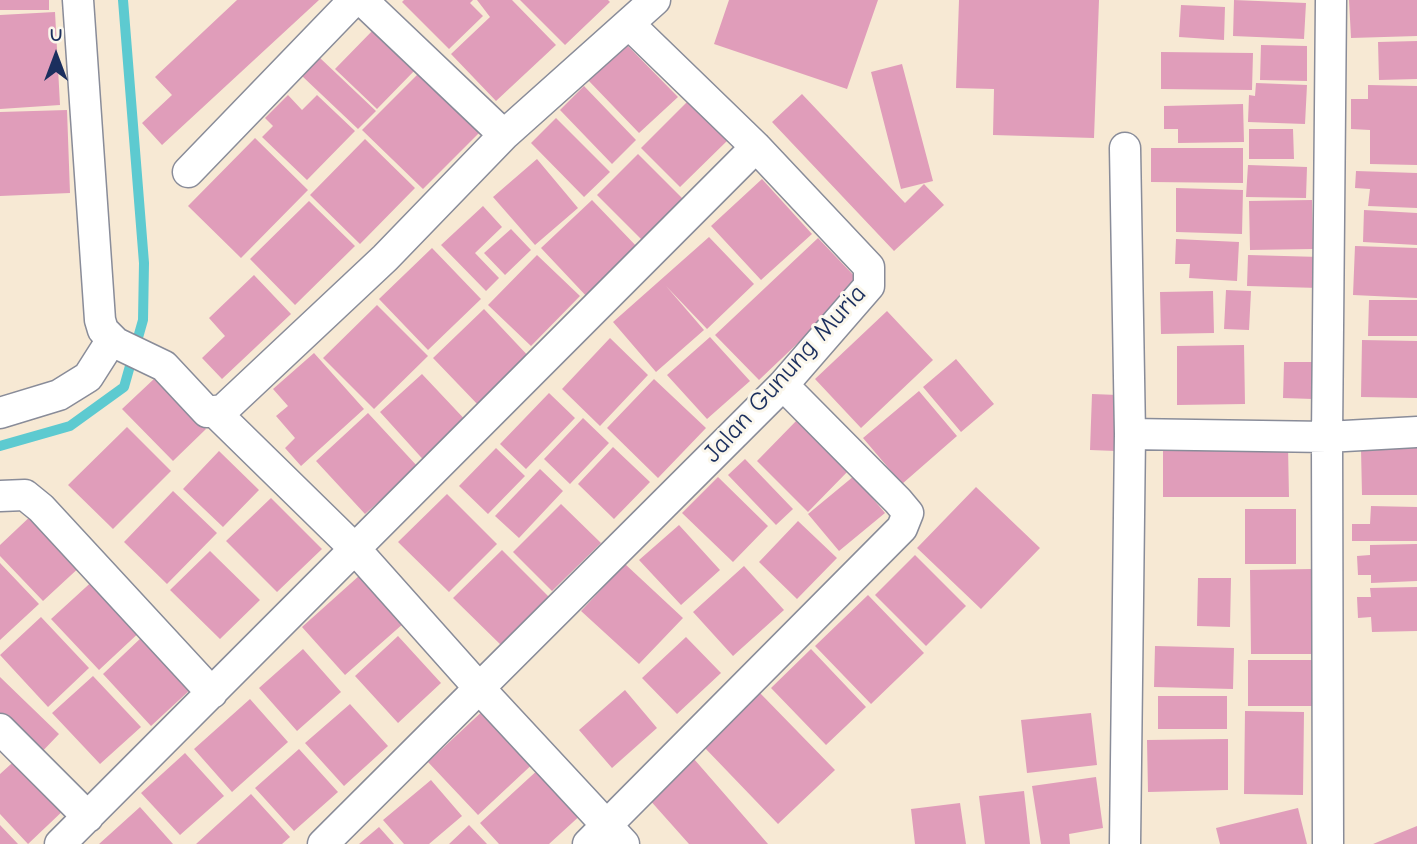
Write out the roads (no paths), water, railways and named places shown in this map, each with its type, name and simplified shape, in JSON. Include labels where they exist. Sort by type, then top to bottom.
[{"type":"street","points":[[78,0],[100,320],[103,330],[120,345],[164,366],[207,412],[223,410],[285,355],[385,258],[504,135],[655,0]]},
{"type":"street","points":[[188,172],[354,0]]},
{"type":"street","points":[[362,0],[504,135]]},
{"type":"street","points":[[1328,844],[1326,437],[1331,0]]},
{"type":"street","name":"Jalan Gunung Muria","points":[[323,844],[783,385],[869,286],[869,267],[756,147],[630,24]]},
{"type":"street","points":[[60,844],[756,147]]},
{"type":"street","points":[[1125,148],[1130,434],[1125,844]]},
{"type":"street","points":[[0,412],[59,395],[88,377],[108,344],[120,345]]},
{"type":"street","points":[[215,412],[356,550],[480,689],[605,838],[902,528],[905,521],[908,513],[898,501],[783,385]]},
{"type":"street","points":[[1130,434],[1326,437],[1417,432]]},
{"type":"street","points":[[0,496],[25,495],[41,508],[212,694]]},
{"type":"street","points":[[0,729],[88,817]]},
{"type":"waterway","points":[[0,446],[70,426],[124,387],[143,320],[144,263],[123,0]]}]
